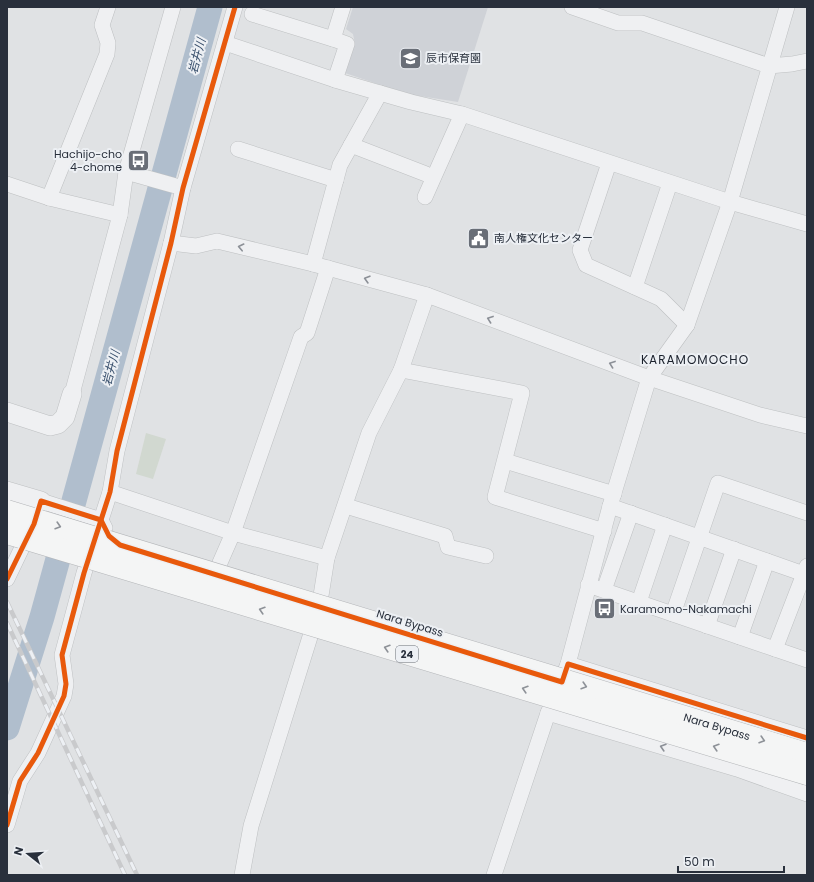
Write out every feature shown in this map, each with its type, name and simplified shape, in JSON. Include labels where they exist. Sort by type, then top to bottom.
[{"type":"highway","name":"Nara Bypass","points":[[7,511],[807,754]]},
{"type":"highway","name":"Nara Bypass","points":[[7,533],[807,774]]},
{"type":"street","points":[[49,198],[107,54],[108,43],[102,25],[108,7]]},
{"type":"street","points":[[7,412],[50,426],[58,424],[65,417],[120,216],[173,7]]},
{"type":"street","points":[[7,825],[20,781],[38,753],[64,696],[66,684],[62,655],[97,519],[110,492],[117,451],[171,243],[180,187],[225,42],[234,7]]},
{"type":"street","points":[[333,39],[343,7]]},
{"type":"street","points":[[572,7],[618,23],[642,23],[769,66],[807,61]]},
{"type":"street","points":[[494,875],[548,713],[562,682],[568,664],[612,500],[649,378],[687,325],[730,202],[787,7]]},
{"type":"street","points":[[252,14],[347,44],[335,80]]},
{"type":"street","points":[[225,42],[335,80],[411,102],[462,114],[730,202],[807,224]]},
{"type":"street","points":[[313,264],[340,165],[380,93]]},
{"type":"street","points":[[425,197],[462,114]]},
{"type":"street","points":[[351,144],[426,174]]},
{"type":"street","points":[[238,148],[336,180]]},
{"type":"street","points":[[609,163],[580,250],[586,265],[661,299],[687,325]]},
{"type":"street","points":[[130,174],[180,187]]},
{"type":"street","points":[[635,287],[670,182]]},
{"type":"street","points":[[7,184],[49,198],[120,216]]},
{"type":"street","points":[[171,243],[196,246],[216,241],[313,264],[427,295],[649,378],[760,415],[807,426]]},
{"type":"street","points":[[215,574],[233,533],[302,337],[307,333],[328,268]]},
{"type":"street","points":[[242,875],[251,826],[319,608],[327,558],[346,506],[369,433],[401,370],[427,295]]},
{"type":"street","points":[[401,370],[522,393],[495,497],[604,530]]},
{"type":"street","points":[[505,461],[612,500],[632,513],[767,561],[805,570],[775,649]]},
{"type":"street","points":[[673,614],[718,482],[807,513]]},
{"type":"street","points":[[7,491],[97,519],[110,536],[120,545],[319,608],[562,682]]},
{"type":"street","points":[[110,492],[233,533],[327,558]]},
{"type":"street","points":[[7,579],[45,503]]},
{"type":"street","points":[[346,506],[445,536],[448,547],[486,556]]},
{"type":"street","points":[[604,590],[632,513]]},
{"type":"street","points":[[638,602],[666,525]]},
{"type":"street","points":[[707,626],[734,549]]},
{"type":"street","points":[[740,637],[767,561]]},
{"type":"street","points":[[588,585],[807,660]]},
{"type":"street","points":[[568,664],[807,738]]},
{"type":"street","points":[[548,713],[737,770],[807,794]]},
{"type":"shaded area","name":"辰市保育園","points":[[353,7],[488,7],[458,102],[407,94],[345,73],[355,44],[353,34],[346,29]]},
{"type":"shaded area","points":[[146,433],[166,439],[153,479],[136,474]]},
{"type":"waterway","name":"岩井川","points":[[7,728],[42,617],[210,7]]},
{"type":"railway","points":[[7,602],[137,875]]},
{"type":"railway","points":[[7,623],[125,875]]},
{"type":"cycle path","points":[[7,825],[20,781],[38,753],[64,696],[66,684],[62,655],[84,573],[110,492],[117,451],[171,243],[183,188],[235,7]]},
{"type":"cycle path","points":[[7,579],[34,524],[41,501],[101,520],[109,536],[120,545],[562,682],[568,664],[807,738]]},
{"type":"place","name":"辰市保育園","points":[[411,58]]},
{"type":"place","name":"Hachijo-cho 4-chome","points":[[138,160]]},
{"type":"place","name":"南人権文化センター","points":[[479,238]]},
{"type":"place","name":"Karamomo-Nakamachi","points":[[605,609]]},
{"type":"district","name":"KARAMOMOCHO","points":[[695,360]]}]
